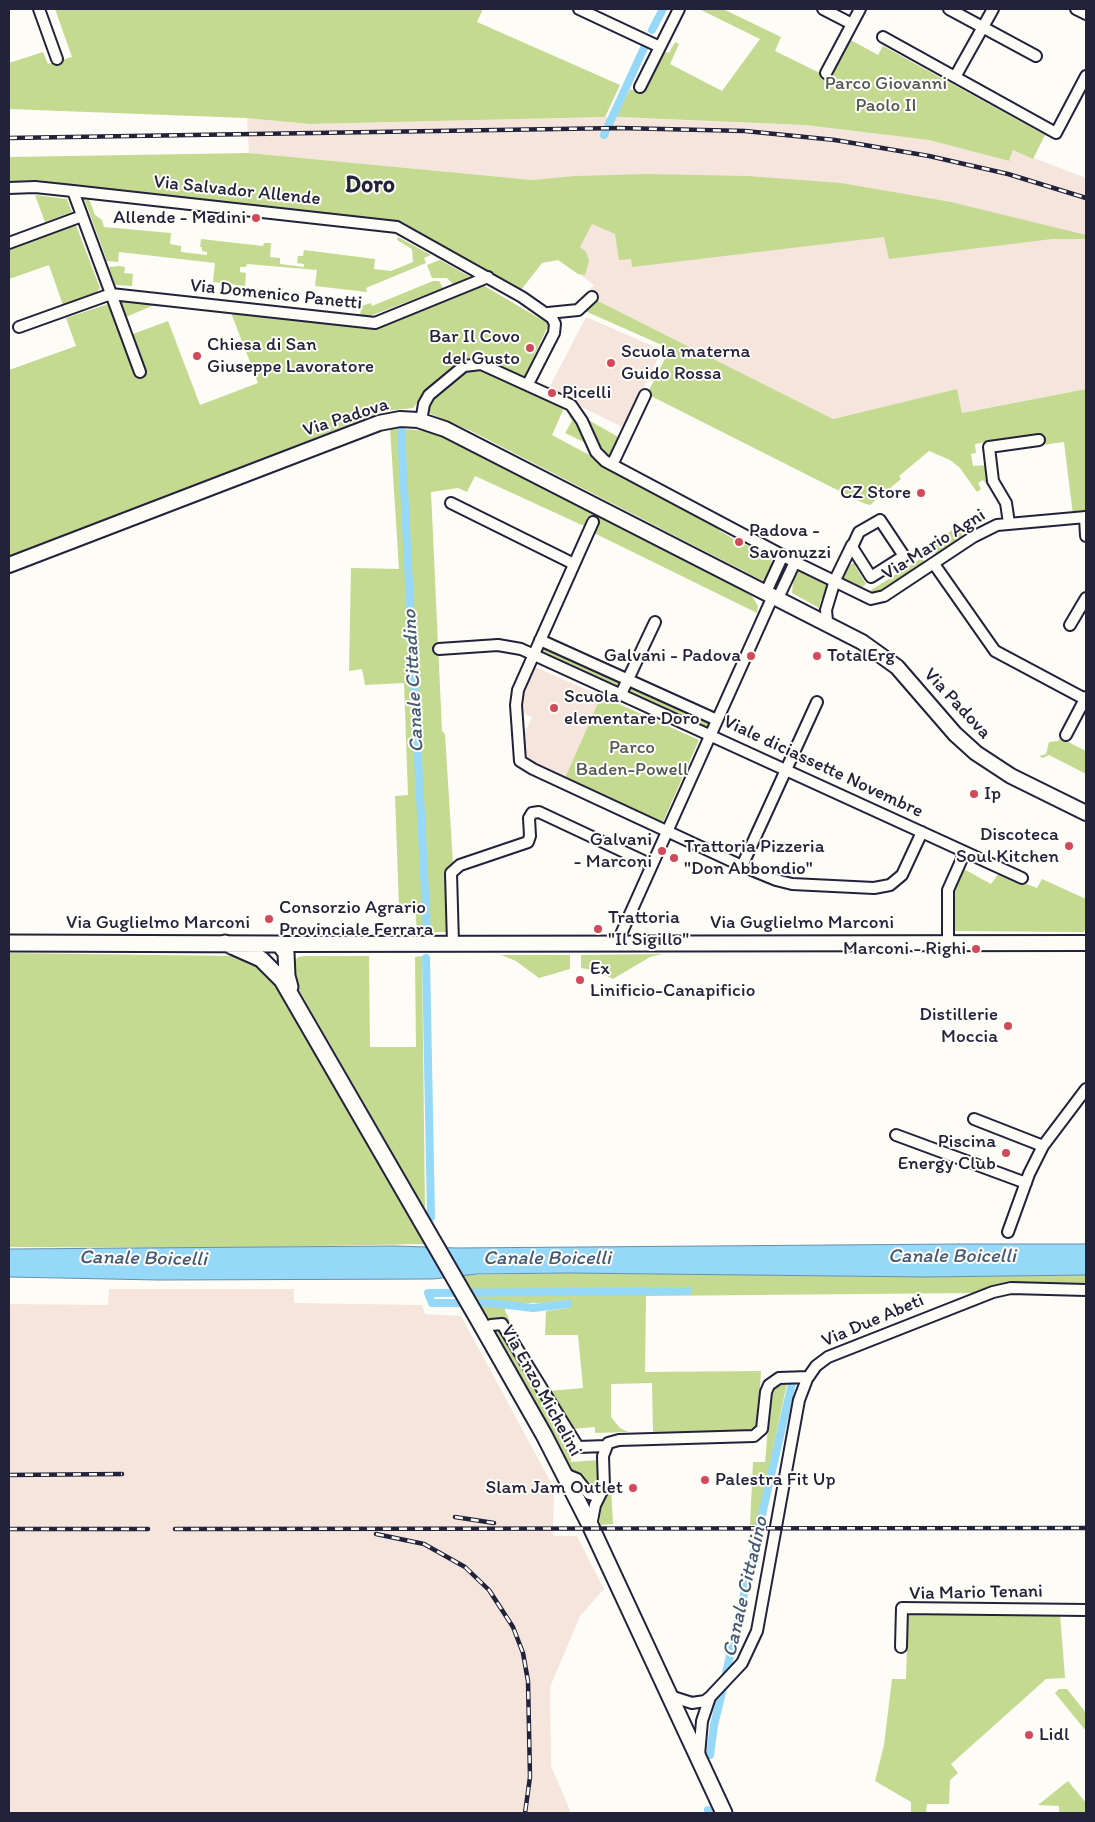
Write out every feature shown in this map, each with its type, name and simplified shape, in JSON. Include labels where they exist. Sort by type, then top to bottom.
[{"type":"main road","name":"Via Padova","points":[[9,565],[379,423],[411,418],[445,430],[874,649],[897,667],[955,734],[986,761],[1011,776],[1086,813]]},
{"type":"main road","name":"Via Guglielmo Marconi","points":[[9,943],[1086,942]]},
{"type":"main road","name":"Via Enzo Michelini","points":[[225,943],[254,954],[278,975],[533,1416],[591,1526],[724,1813]]},
{"type":"main road","name":"Via Enzo Michelini","points":[[279,944],[284,949],[287,976],[295,1002]]},
{"type":"main road","points":[[278,975],[276,956],[279,944]]},
{"type":"main road","points":[[286,960],[296,948],[315,944]]},
{"type":"street","points":[[39,9],[57,59]]},
{"type":"street","points":[[579,9],[660,47]]},
{"type":"street","points":[[640,87],[679,9]]},
{"type":"street","points":[[823,9],[852,24]]},
{"type":"street","points":[[826,73],[860,9]]},
{"type":"street","points":[[949,9],[1036,56]]},
{"type":"street","points":[[956,77],[993,9]]},
{"type":"street","points":[[1076,9],[1086,14]]},
{"type":"street","points":[[883,38],[1056,134],[1086,76]]},
{"type":"street","name":"Via Salvador Allende","points":[[9,188],[35,187],[397,227],[488,277],[550,316]]},
{"type":"street","points":[[73,191],[140,372]]},
{"type":"street","points":[[9,243],[82,216]]},
{"type":"street","name":"Via Domenico Panetti","points":[[111,294],[375,323],[488,277]]},
{"type":"street","points":[[19,327],[111,294]]},
{"type":"street","points":[[528,384],[554,333],[555,324],[550,316],[578,310],[592,297]]},
{"type":"street","points":[[421,421],[424,404],[429,395],[469,364],[481,364],[528,384],[576,410],[596,452],[608,463],[795,562],[835,580]]},
{"type":"street","points":[[608,463],[645,395]]},
{"type":"street","points":[[1009,523],[1006,503],[994,486],[988,447],[1039,440]]},
{"type":"street","points":[[451,503],[574,564]]},
{"type":"street","points":[[1086,517],[1086,536]]},
{"type":"street","name":"Via Mario Agni","points":[[835,580],[874,599],[884,596],[985,531],[1009,523],[1086,517]]},
{"type":"street","points":[[832,626],[827,621],[826,610],[835,580],[852,545],[859,532],[880,520],[904,556],[871,577],[852,545]]},
{"type":"street","points":[[593,522],[516,697],[520,760],[533,769],[742,866],[776,880],[792,884],[881,887],[899,879],[922,832]]},
{"type":"street","points":[[772,596],[782,555]]},
{"type":"street","points":[[617,943],[772,596],[795,562]]},
{"type":"street","points":[[934,564],[995,651],[1086,698],[1066,735]]},
{"type":"street","points":[[1070,626],[1086,598]]},
{"type":"street","points":[[620,694],[655,622]]},
{"type":"street","name":"Viale diciassette Novembre","points":[[540,640],[717,720]]},
{"type":"street","name":"Viale diciassette Novembre","points":[[439,649],[505,645],[534,654],[1022,878]]},
{"type":"street","points":[[742,866],[817,702]]},
{"type":"street","points":[[453,943],[451,873],[460,865],[528,842],[529,818],[532,813],[539,812],[652,865]]},
{"type":"street","points":[[948,943],[948,890],[965,852]]},
{"type":"street","points":[[1008,1232],[1026,1183],[1043,1146],[1086,1088]]},
{"type":"street","points":[[974,1119],[1043,1146]]},
{"type":"street","points":[[896,1134],[1026,1183]]},
{"type":"street","name":"Via Due Abeti","points":[[699,1760],[700,1733],[710,1697],[742,1663],[757,1631],[800,1400],[808,1377],[816,1366],[828,1358],[993,1292],[1011,1288],[1086,1290]]},
{"type":"street","points":[[491,1325],[502,1324],[578,1447],[606,1446]]},
{"type":"street","points":[[591,1526],[596,1505],[604,1487],[603,1456],[606,1446],[611,1442],[620,1440],[754,1436],[762,1429],[766,1392],[769,1385],[779,1378],[808,1377]]},
{"type":"street","points":[[565,1474],[577,1479],[589,1494],[593,1495],[601,1492]]},
{"type":"street","name":"Via Mario Tenani","points":[[901,1647],[902,1608],[1086,1610]]},
{"type":"street","points":[[670,1696],[692,1703],[705,1701],[710,1697]]},
{"type":"shaded area","points":[[605,117],[805,125],[929,140],[1009,161],[1013,150],[1086,178],[1086,389],[961,413],[957,389],[833,419],[594,299],[587,292],[594,285],[536,244],[564,178],[533,180],[249,153],[247,118],[310,124]]},
{"type":"shaded area","points":[[586,317],[662,350],[624,428],[548,390]]},
{"type":"shaded area","points":[[533,666],[601,696],[565,778],[529,761],[524,756],[521,740],[532,717],[519,711],[518,701]]},
{"type":"shaded area","points":[[109,1289],[294,1289],[294,1303],[422,1305],[425,1314],[461,1316],[554,1488],[553,1536],[577,1536],[604,1589],[580,1616],[550,1687],[551,1766],[571,1813],[9,1813],[9,1304],[108,1305]]},
{"type":"green space","points":[[55,9],[483,9],[477,22],[620,85],[605,117],[310,124],[246,118],[9,109],[9,63],[43,52],[48,64],[72,57]]},
{"type":"green space","name":"Parco Giovanni Paolo II","points":[[699,9],[723,9],[781,37],[775,51],[828,77],[849,39],[878,55],[883,46],[1045,135],[1033,159],[1013,150],[1009,161],[929,140],[805,125],[616,117],[630,89],[641,94],[660,52],[669,53],[675,42],[679,44],[670,64],[722,91],[760,39]]},
{"type":"green space","points":[[249,153],[533,180],[575,176],[647,174],[747,176],[841,183],[951,202],[1086,235],[1086,239],[1052,239],[889,259],[884,237],[632,267],[631,259],[619,260],[615,234],[592,224],[580,247],[586,252],[589,261],[585,275],[578,274],[558,260],[542,263],[521,290],[401,222],[34,180],[9,182],[9,157]]},
{"type":"green space","points":[[35,195],[67,199],[72,212],[45,222]]},
{"type":"green space","points":[[84,198],[89,199],[95,215],[102,220],[104,227],[171,233],[170,244],[181,246],[181,252],[207,255],[207,252],[202,251],[202,247],[200,247],[201,239],[263,246],[264,243],[271,243],[270,257],[280,258],[280,264],[304,267],[304,264],[297,263],[298,256],[303,256],[304,250],[375,259],[374,269],[391,271],[413,262],[412,249],[397,240],[398,237],[431,255],[424,258],[426,263],[366,288],[367,292],[315,286],[317,270],[247,264],[246,267],[240,267],[240,272],[246,273],[245,286],[213,282],[215,263],[119,252],[118,262],[107,261]]},
{"type":"green space","points":[[76,225],[100,288],[93,296],[64,308],[49,265],[9,279],[9,249]]},
{"type":"green space","points":[[440,260],[469,276],[469,279],[454,285],[447,278],[432,278],[427,265]]},
{"type":"green space","points":[[109,267],[125,267],[124,273],[133,274],[132,286],[115,285]]},
{"type":"green space","points":[[433,281],[439,281],[443,288],[360,320],[361,306],[371,303],[372,306]]},
{"type":"green space","points":[[481,284],[549,324],[523,379],[481,358],[467,358],[427,391],[413,408],[384,411],[9,557],[9,370],[76,346],[66,318],[108,304],[135,375],[146,370],[133,334],[168,321],[200,405],[258,383],[230,310],[377,326]]},
{"type":"green space","points":[[119,298],[161,302],[126,317]]},
{"type":"green space","points":[[594,299],[833,419],[957,389],[962,413],[1086,389],[1086,514],[1073,515],[1064,442],[1035,446],[1033,435],[975,444],[976,453],[971,454],[973,466],[988,465],[990,481],[988,486],[983,480],[978,483],[981,489],[977,492],[960,468],[950,460],[929,451],[899,476],[901,479],[870,505],[863,503],[647,394],[667,355],[664,346],[585,311]]},
{"type":"green space","points":[[472,368],[486,370],[564,408],[552,435],[709,519],[720,531],[739,542],[748,546],[765,549],[771,555],[772,567],[765,582],[471,431],[431,414],[428,411],[434,396],[460,373]]},
{"type":"green space","points":[[570,413],[578,421],[588,444],[565,433],[572,421],[569,416]]},
{"type":"green space","points":[[585,418],[620,438],[610,458],[605,456],[597,445]]},
{"type":"green space","points":[[390,428],[429,431],[463,446],[686,558],[752,596],[758,606],[757,613],[592,532],[597,522],[587,517],[584,526],[475,476],[467,492],[458,488],[431,492],[442,731],[445,734],[453,864],[446,875],[450,932],[417,932],[415,907],[399,907],[395,796],[408,795],[404,683],[365,685],[362,669],[349,671],[351,568],[399,569]]},
{"type":"green space","points":[[957,527],[964,538],[937,555],[930,545]]},
{"type":"green space","points":[[922,558],[926,564],[877,594],[868,592]]},
{"type":"green space","points":[[857,560],[859,563],[855,566],[866,584],[862,587],[843,578],[849,566]]},
{"type":"green space","points":[[801,567],[828,579],[819,608],[792,593],[793,581]]},
{"type":"green space","points":[[541,645],[622,681],[620,687],[538,650]]},
{"type":"green space","points":[[628,685],[709,722],[707,727],[626,690]]},
{"type":"green space","name":"Parco Baden-Powell","points":[[601,696],[699,740],[663,822],[565,778]]},
{"type":"green space","points":[[1060,738],[1086,751],[1086,774],[1049,755],[1043,758],[1039,756],[1046,754],[1049,742],[1058,741]]},
{"type":"green space","points":[[962,868],[991,884],[999,873],[1037,888],[1042,879],[1086,899],[1086,927],[1084,932],[953,931],[954,890]]},
{"type":"green space","points":[[9,953],[236,956],[253,959],[277,984],[426,1244],[212,1248],[9,1247]]},
{"type":"green space","points":[[662,954],[650,957],[613,979],[598,971],[581,968],[581,955]]},
{"type":"green space","points":[[501,955],[570,955],[570,969],[539,978],[516,961]]},
{"type":"green space","points":[[369,956],[370,1047],[416,1047],[415,957],[422,956],[425,1209],[295,983],[293,963],[298,957]]},
{"type":"green space","points":[[569,1273],[926,1277],[1086,1275],[1086,1286],[994,1287],[972,1293],[646,1296],[645,1372],[761,1371],[758,1425],[749,1431],[653,1432],[652,1383],[611,1384],[611,1417],[620,1428],[628,1432],[595,1433],[595,1427],[572,1429],[549,1391],[583,1388],[578,1335],[545,1335],[546,1311],[569,1308],[568,1300],[544,1303],[505,1303],[505,1311],[510,1321],[489,1321],[462,1275]]},
{"type":"green space","points":[[493,1329],[498,1329],[562,1431],[571,1451],[571,1462],[599,1460],[599,1486],[596,1489],[591,1489],[571,1471]]},
{"type":"green space","points":[[779,1383],[787,1383],[757,1525],[750,1525],[753,1462],[765,1462],[771,1393]]},
{"type":"green space","points":[[611,1487],[613,1524],[599,1525],[602,1502]]},
{"type":"green space","points":[[908,1613],[1060,1614],[1065,1678],[1046,1679],[951,1764],[958,1773],[950,1780],[949,1804],[927,1804],[926,1813],[911,1813],[911,1802],[875,1781],[884,1745],[892,1679],[906,1679]]},
{"type":"green space","points":[[1059,1689],[1067,1689],[1086,1713],[1086,1731],[1055,1693]]},
{"type":"green space","points":[[1068,1781],[1086,1803],[1086,1813],[1059,1812],[1059,1806],[1038,1805]]},
{"type":"water","name":"Canale Boicelli","points":[[1086,1244],[1086,1275],[926,1277],[569,1273],[477,1274],[433,1279],[159,1280],[9,1277],[9,1249]]},
{"type":"waterway","points":[[652,30],[663,9]]},
{"type":"waterway","points":[[604,135],[644,48]]},
{"type":"waterway","name":"Canale Cittadino","points":[[401,430],[427,931]]},
{"type":"waterway","points":[[426,958],[431,1217]]},
{"type":"waterway","points":[[568,1304],[533,1308],[491,1303],[432,1303],[428,1293],[688,1291]]},
{"type":"waterway","name":"Canale Cittadino","points":[[726,1673],[792,1383]]},
{"type":"waterway","name":"Canale Cittadino","points":[[710,1755],[714,1725],[723,1688]]},
{"type":"railway","points":[[9,138],[619,128],[745,131],[835,140],[929,156],[1008,174],[1086,198]]},
{"type":"railway","points":[[9,1475],[122,1474]]},
{"type":"railway","points":[[455,1517],[494,1523]]},
{"type":"railway","points":[[175,1529],[1086,1528]]},
{"type":"railway","points":[[9,1529],[148,1529]]},
{"type":"railway","points":[[376,1534],[424,1544],[465,1567],[489,1590],[513,1627],[523,1653],[528,1681],[530,1777],[525,1813]]},
{"type":"place","name":"Allende - Medini","points":[[256,218]]},
{"type":"place","name":"Bar Il Covo del Gusto","points":[[530,348]]},
{"type":"place","name":"Chiesa di San Giuseppe Lavoratore","points":[[197,356]]},
{"type":"place","name":"Scuola materna Guido Rossa","points":[[611,363]]},
{"type":"place","name":"Picelli","points":[[552,393]]},
{"type":"place","name":"CZ Store","points":[[921,493]]},
{"type":"place","name":"Padova - Savonuzzi","points":[[739,542]]},
{"type":"place","name":"Galvani - Padova","points":[[751,656]]},
{"type":"place","name":"TotalErg","points":[[817,656]]},
{"type":"place","name":"Scuola elementare Doro","points":[[554,708]]},
{"type":"place","name":"Ip","points":[[974,794]]},
{"type":"place","name":"Discoteca Soul Kitchen","points":[[1069,846]]},
{"type":"place","name":"Galvani - Marconi","points":[[662,851]]},
{"type":"place","name":"Trattoria Pizzeria \"Don Abbondio\"","points":[[674,858]]},
{"type":"place","name":"Consorzio Agrario Provinciale Ferrara","points":[[269,919]]},
{"type":"place","name":"Trattoria \"Il Sigillo\"","points":[[598,929]]},
{"type":"place","name":"Marconi - Righi","points":[[976,949]]},
{"type":"place","name":"Ex Linificio-Canapificio","points":[[580,980]]},
{"type":"place","name":"Distillerie Moccia","points":[[1008,1026]]},
{"type":"place","name":"Piscina Energy Club","points":[[1006,1153]]},
{"type":"place","name":"Palestra Fit Up","points":[[705,1480]]},
{"type":"place","name":"Slam Jam Outlet","points":[[633,1488]]},
{"type":"place","name":"Lidl","points":[[1029,1735]]},
{"type":"district","name":"Doro","points":[[370,186]]}]
